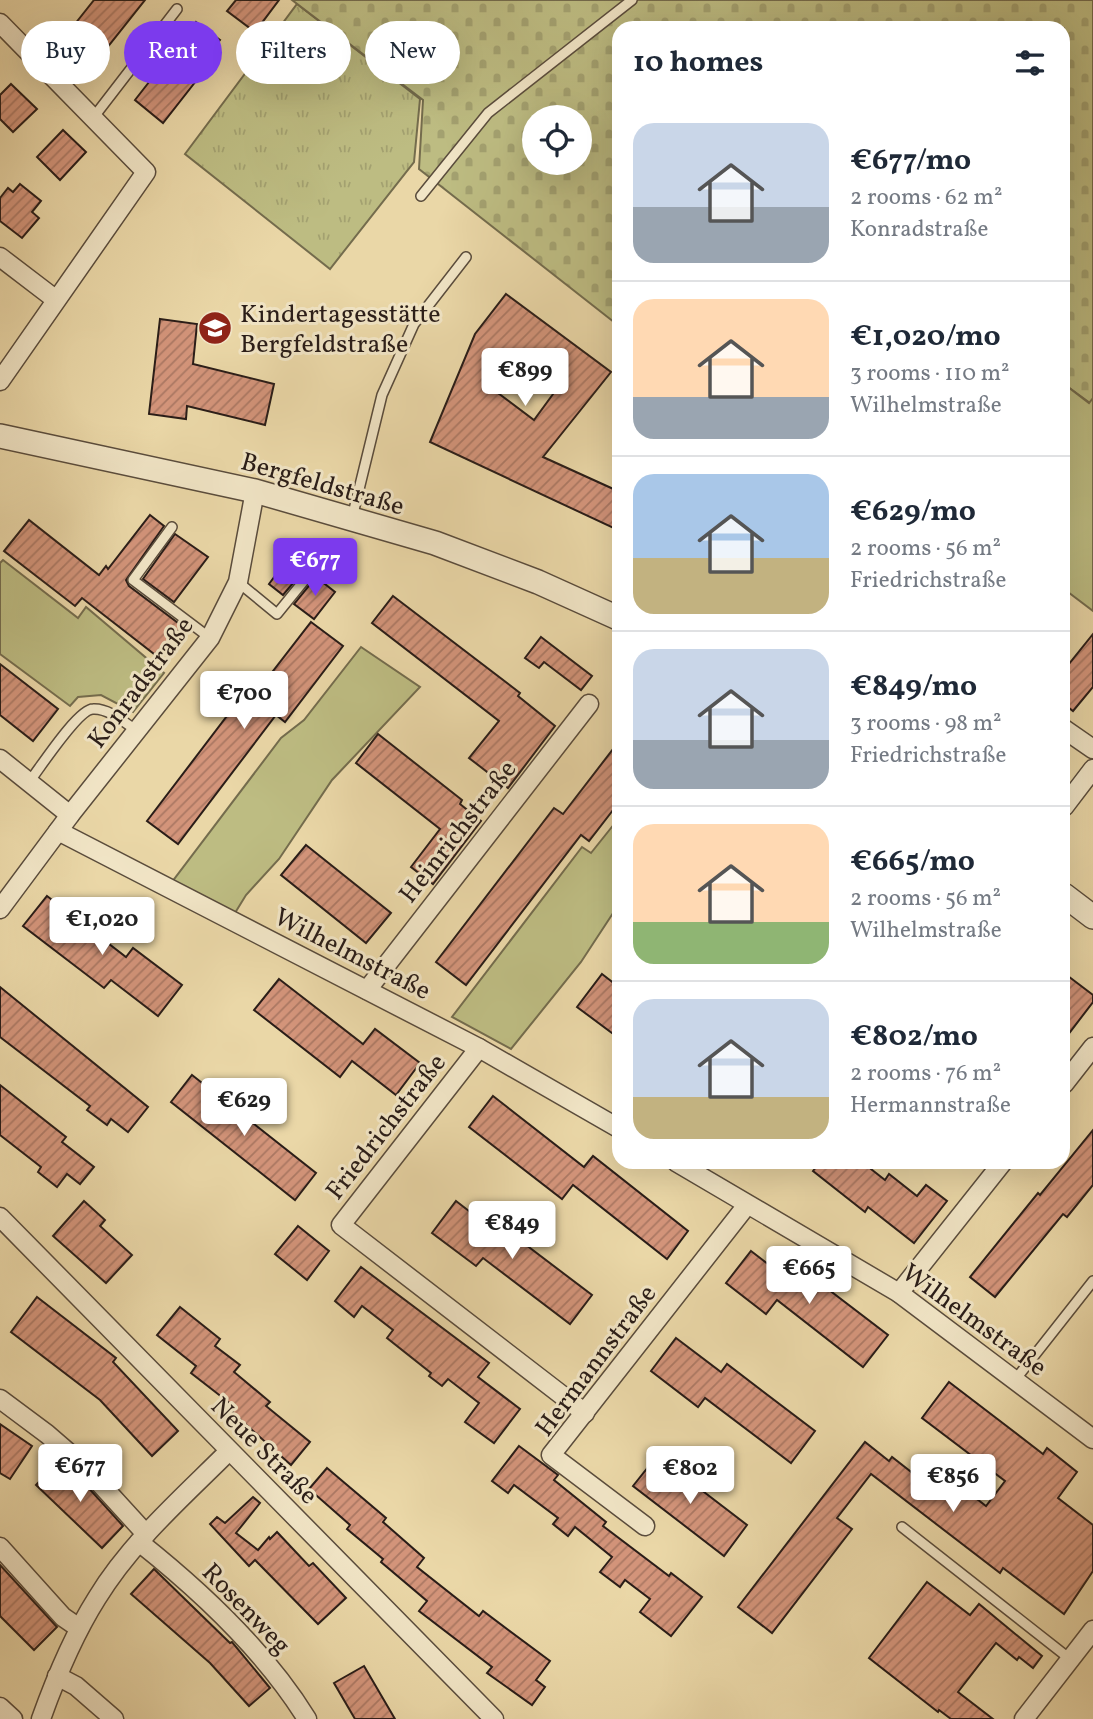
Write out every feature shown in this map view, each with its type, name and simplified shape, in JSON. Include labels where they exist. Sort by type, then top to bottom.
[{"type":"street","points":[[0,23],[146,172],[0,381]]},
{"type":"street","points":[[0,257],[55,299]]},
{"type":"street","name":"Bergfeldstraße","points":[[0,436],[255,491],[435,543],[538,582],[612,615]]},
{"type":"street","name":"Konradstraße","points":[[0,909],[70,815],[210,638],[238,582],[255,491]]},
{"type":"street","name":"Heinrichstraße","points":[[368,990],[589,704]]},
{"type":"street","points":[[1070,733],[1093,749]]},
{"type":"street","points":[[0,759],[70,815]]},
{"type":"street","points":[[1070,799],[1093,769]]},
{"type":"street","name":"Wilhelmstraße","points":[[58,831],[479,1048],[612,1124]]},
{"type":"street","points":[[1070,900],[1093,917]]},
{"type":"street","points":[[1070,1076],[1093,1047]]},
{"type":"street","name":"Friedrichstraße","points":[[479,1048],[341,1225],[585,1413]]},
{"type":"street","name":"Wilhelmstraße","points":[[688,1169],[899,1293],[1093,1439]]},
{"type":"street","points":[[899,1293],[997,1169]]},
{"type":"street","name":"Hermannstraße","points":[[645,1526],[551,1455],[747,1205]]},
{"type":"street","name":"Neue Straße","points":[[0,1217],[494,1719]]},
{"type":"street","name":"Rosenweg","points":[[0,1399],[84,1466],[164,1562],[238,1632],[290,1692],[307,1719]]},
{"type":"street","points":[[41,1719],[79,1628],[98,1596],[143,1538],[229,1451]]},
{"type":"street","points":[[0,1548],[63,1617],[79,1628]]},
{"type":"street","points":[[1024,1719],[1093,1630]]},
{"type":"street","points":[[57,1676],[76,1686],[114,1719]]},
{"type":"street","points":[[0,1707],[13,1719]]},
{"type":"lane","points":[[421,195],[488,114],[632,0]]},
{"type":"lane","points":[[93,118],[177,9]]},
{"type":"lane","points":[[351,520],[382,396],[414,324],[466,257]]},
{"type":"lane","points":[[172,527],[133,580],[210,638]]},
{"type":"lane","points":[[238,582],[277,614],[320,561]]},
{"type":"lane","points":[[29,782],[78,719],[89,709],[97,708],[114,715],[137,731]]},
{"type":"lane","points":[[1016,1380],[1093,1281]]},
{"type":"lane","points":[[902,1527],[1070,1660]]},
{"type":"green space","points":[[292,0],[1093,0],[1093,399],[1090,403],[1070,388],[1070,21],[612,21],[612,321],[419,169],[423,100],[402,84],[460,84],[460,21],[365,21],[365,56],[351,45],[351,21],[320,21]]},
{"type":"green space","points":[[297,4],[319,21],[284,21]]},
{"type":"green space","points":[[351,46],[365,57],[365,84],[401,84],[420,99],[414,162],[330,269],[185,154],[237,84],[351,84]]},
{"type":"green space","points":[[1070,389],[1089,403],[1093,398],[1093,611],[1070,594]]},
{"type":"green space","points":[[3,560],[78,618],[86,607],[164,673],[133,712],[101,695],[78,697],[70,706],[0,654],[0,563]]},
{"type":"green space","points":[[361,647],[420,687],[332,780],[279,859],[246,895],[235,913],[172,882],[281,738],[304,720]]},
{"type":"green space","points":[[612,827],[612,915],[581,962],[511,1049],[452,1017],[582,847],[591,853]]},
{"type":"building","points":[[94,0],[145,0],[128,21],[124,21],[124,26],[110,44],[110,21],[77,21]]},
{"type":"building","points":[[236,0],[279,0],[263,21],[240,21],[227,11]]},
{"type":"building","points":[[11,84],[37,109],[13,132],[0,119],[0,95]]},
{"type":"building","points":[[148,84],[194,84],[163,123],[135,100]]},
{"type":"building","points":[[63,130],[86,152],[60,180],[37,157]]},
{"type":"building","points":[[20,184],[41,201],[32,212],[39,218],[22,238],[0,221],[0,198],[8,188],[13,192]]},
{"type":"building","points":[[506,294],[611,372],[543,457],[612,488],[612,527],[430,442],[475,334]],"holes":[[[512,357],[556,390],[534,420],[490,387]]]},
{"type":"building","points":[[160,319],[197,324],[193,364],[274,384],[265,425],[187,406],[186,419],[149,414]]},
{"type":"building","points":[[150,515],[164,526],[126,580],[129,586],[182,626],[158,657],[82,598],[75,606],[4,551],[29,520],[99,575],[106,566],[108,569]]},
{"type":"building","points":[[175,534],[208,557],[174,602],[143,579]]},
{"type":"building","points":[[289,557],[305,569],[283,595],[269,584]]},
{"type":"building","points":[[316,577],[335,592],[314,619],[294,604]]},
{"type":"building","points":[[393,596],[520,693],[518,696],[555,726],[508,788],[469,758],[499,721],[372,623]]},
{"type":"building","points":[[311,622],[343,646],[285,722],[276,715],[178,844],[147,821],[246,691],[253,697]]},
{"type":"building","points":[[1093,634],[1093,687],[1073,711],[1070,709],[1070,663]]},
{"type":"building","points":[[541,637],[592,676],[581,690],[544,662],[539,668],[525,658]]},
{"type":"building","points":[[0,664],[58,709],[33,741],[0,715]]},
{"type":"building","points":[[378,734],[462,800],[460,804],[481,821],[433,884],[411,867],[440,829],[356,763]]},
{"type":"building","points":[[612,750],[612,811],[589,841],[581,835],[466,985],[436,962],[554,808],[563,814]]},
{"type":"building","points":[[306,845],[391,913],[366,943],[281,875]]},
{"type":"building","points":[[47,896],[126,957],[133,948],[182,985],[158,1016],[111,980],[104,988],[23,926]]},
{"type":"building","points":[[602,974],[612,982],[612,1033],[577,1007]]},
{"type":"building","points":[[1070,978],[1093,995],[1093,1002],[1070,1032]]},
{"type":"building","points":[[279,979],[363,1044],[375,1029],[420,1063],[396,1095],[352,1061],[340,1077],[254,1010]]},
{"type":"building","points":[[0,987],[148,1107],[128,1132],[111,1119],[107,1125],[87,1110],[90,1106],[0,1037]]},
{"type":"building","points":[[192,1075],[316,1173],[295,1200],[171,1102]]},
{"type":"building","points":[[0,1085],[66,1137],[62,1142],[94,1167],[80,1184],[67,1174],[57,1187],[38,1172],[41,1167],[0,1135]]},
{"type":"building","points":[[493,1096],[584,1167],[593,1156],[688,1231],[667,1259],[573,1185],[562,1199],[469,1127]]},
{"type":"building","points":[[1093,1130],[1093,1185],[1067,1217],[1063,1214],[995,1297],[970,1277],[1038,1193],[1040,1195],[1061,1169],[1070,1169],[1070,1158]]},
{"type":"building","points":[[871,1169],[885,1180],[889,1174],[917,1196],[926,1185],[947,1201],[914,1243],[868,1207],[865,1212],[813,1171]]},
{"type":"building","points":[[84,1201],[105,1220],[100,1226],[132,1255],[106,1283],[53,1236]]},
{"type":"building","points":[[456,1201],[500,1235],[505,1229],[592,1295],[570,1324],[483,1258],[476,1266],[432,1233]]},
{"type":"building","points":[[298,1226],[329,1251],[307,1280],[275,1254]]},
{"type":"building","points":[[751,1251],[789,1280],[799,1267],[888,1335],[863,1367],[777,1300],[766,1314],[726,1283]]},
{"type":"building","points":[[361,1267],[489,1363],[478,1377],[520,1409],[494,1443],[465,1422],[479,1403],[448,1379],[442,1386],[429,1376],[431,1373],[387,1338],[393,1330],[362,1306],[354,1317],[335,1301]]},
{"type":"building","points":[[37,1297],[116,1358],[113,1362],[178,1431],[152,1456],[100,1400],[11,1332]]},
{"type":"building","points":[[180,1307],[220,1339],[215,1346],[240,1365],[234,1372],[270,1402],[266,1406],[310,1442],[291,1465],[232,1412],[236,1408],[191,1373],[196,1366],[157,1335]]},
{"type":"building","points":[[676,1338],[721,1372],[727,1364],[815,1431],[791,1463],[705,1398],[698,1407],[651,1371]]},
{"type":"building","points":[[949,1382],[1043,1454],[1047,1448],[1077,1472],[1058,1498],[1093,1525],[1093,1571],[1064,1614],[1003,1568],[1000,1573],[871,1474],[837,1518],[852,1529],[772,1633],[738,1607],[865,1442],[889,1461],[892,1457],[933,1489],[945,1474],[986,1506],[1005,1481],[922,1418]]},
{"type":"building","points":[[0,1424],[32,1446],[10,1479],[0,1473]]},
{"type":"building","points":[[519,1446],[558,1475],[554,1480],[606,1522],[603,1526],[669,1576],[671,1573],[702,1597],[671,1636],[640,1612],[650,1599],[625,1580],[620,1587],[600,1572],[612,1557],[575,1527],[568,1536],[553,1524],[558,1518],[514,1485],[508,1493],[492,1481]]},
{"type":"building","points":[[657,1456],[747,1525],[724,1556],[633,1486]]},
{"type":"building","points":[[60,1460],[123,1526],[102,1548],[36,1485]]},
{"type":"building","points":[[327,1468],[386,1518],[383,1522],[424,1558],[417,1567],[479,1616],[483,1611],[550,1661],[536,1680],[545,1687],[532,1705],[487,1673],[492,1667],[419,1611],[427,1601],[381,1562],[383,1559],[347,1529],[350,1525],[309,1489]]},
{"type":"building","points":[[253,1497],[260,1503],[236,1533],[258,1550],[277,1532],[309,1566],[313,1563],[346,1598],[318,1624],[255,1560],[249,1566],[210,1524],[217,1517],[225,1523]]},
{"type":"building","points":[[0,1565],[57,1627],[34,1650],[0,1616]]},
{"type":"building","points":[[154,1569],[232,1642],[270,1688],[249,1706],[210,1663],[131,1594]]},
{"type":"building","points":[[927,1582],[970,1615],[979,1604],[1042,1656],[1033,1668],[1019,1657],[1017,1660],[996,1643],[958,1692],[993,1719],[951,1719],[939,1710],[938,1712],[869,1658]]},
{"type":"building","points":[[364,1666],[395,1719],[355,1719],[334,1683]]},
{"type":"place","name":"Kindertagesstätte Bergfeldstraße","points":[[215,328]]}]
